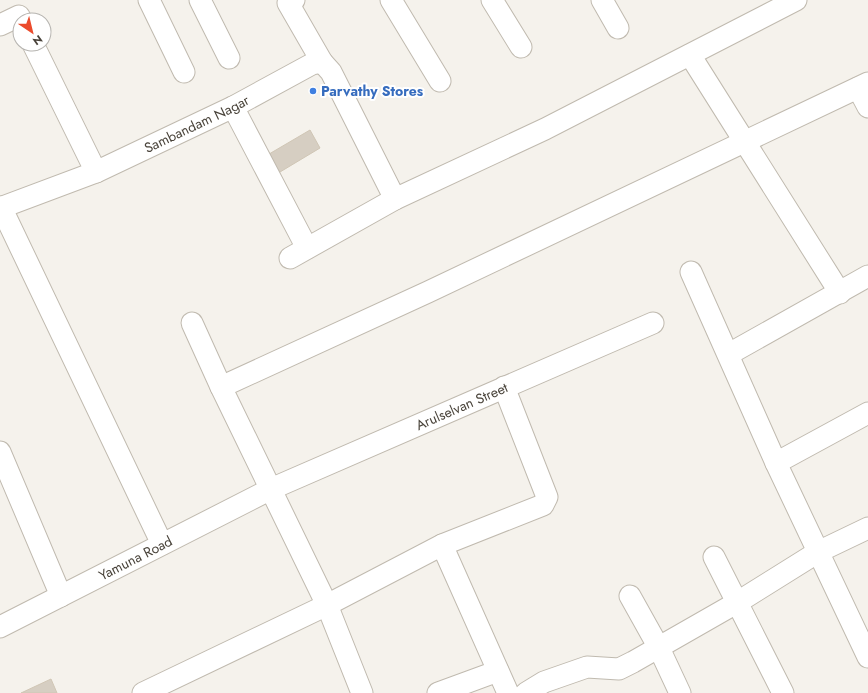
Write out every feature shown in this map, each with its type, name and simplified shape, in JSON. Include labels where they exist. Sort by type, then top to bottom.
[{"type":"street","points":[[149,0],[184,72]]},
{"type":"street","points":[[200,0],[229,58]]},
{"type":"street","points":[[294,0],[288,3],[322,62],[331,72],[395,199]]},
{"type":"street","points":[[391,0],[440,81]]},
{"type":"street","points":[[492,0],[521,47]]},
{"type":"street","points":[[602,0],[618,28]]},
{"type":"street","points":[[233,107],[298,253],[395,199],[545,129],[796,0]]},
{"type":"street","points":[[0,25],[12,16]]},
{"type":"street","points":[[37,52],[96,172]]},
{"type":"street","points":[[690,55],[840,292]]},
{"type":"street","name":"Sambandam Nagar","points":[[1,207],[96,172],[233,107],[312,64],[322,62]]},
{"type":"street","points":[[221,387],[428,292],[745,140],[863,86],[868,107]]},
{"type":"street","points":[[1,207],[162,544]]},
{"type":"street","points":[[691,272],[729,354],[776,463],[868,657]]},
{"type":"street","points":[[729,354],[868,276]]},
{"type":"street","points":[[192,323],[221,387],[327,605],[362,693]]},
{"type":"street","name":"Arulselvan Street","points":[[271,489],[652,323]]},
{"type":"street","points":[[143,693],[327,605],[442,546],[543,506],[546,503],[547,497],[541,478],[504,387]]},
{"type":"street","points":[[776,463],[868,413]]},
{"type":"street","points":[[0,452],[61,596]]},
{"type":"street","name":"Yamuna Road","points":[[0,627],[271,489]]},
{"type":"street","points":[[526,693],[544,682],[587,667],[619,669],[659,648],[738,602],[818,552],[868,528]]},
{"type":"street","points":[[442,546],[508,693]]},
{"type":"street","points":[[714,557],[783,693]]},
{"type":"street","points":[[630,596],[659,648],[680,693]]},
{"type":"street","points":[[438,693],[498,671]]},
{"type":"building","points":[[310,130],[320,148],[275,175],[264,157]]},
{"type":"building","points":[[51,679],[57,693],[21,693]]},
{"type":"place","name":"Parvathy Stores","points":[[313,91]]}]
